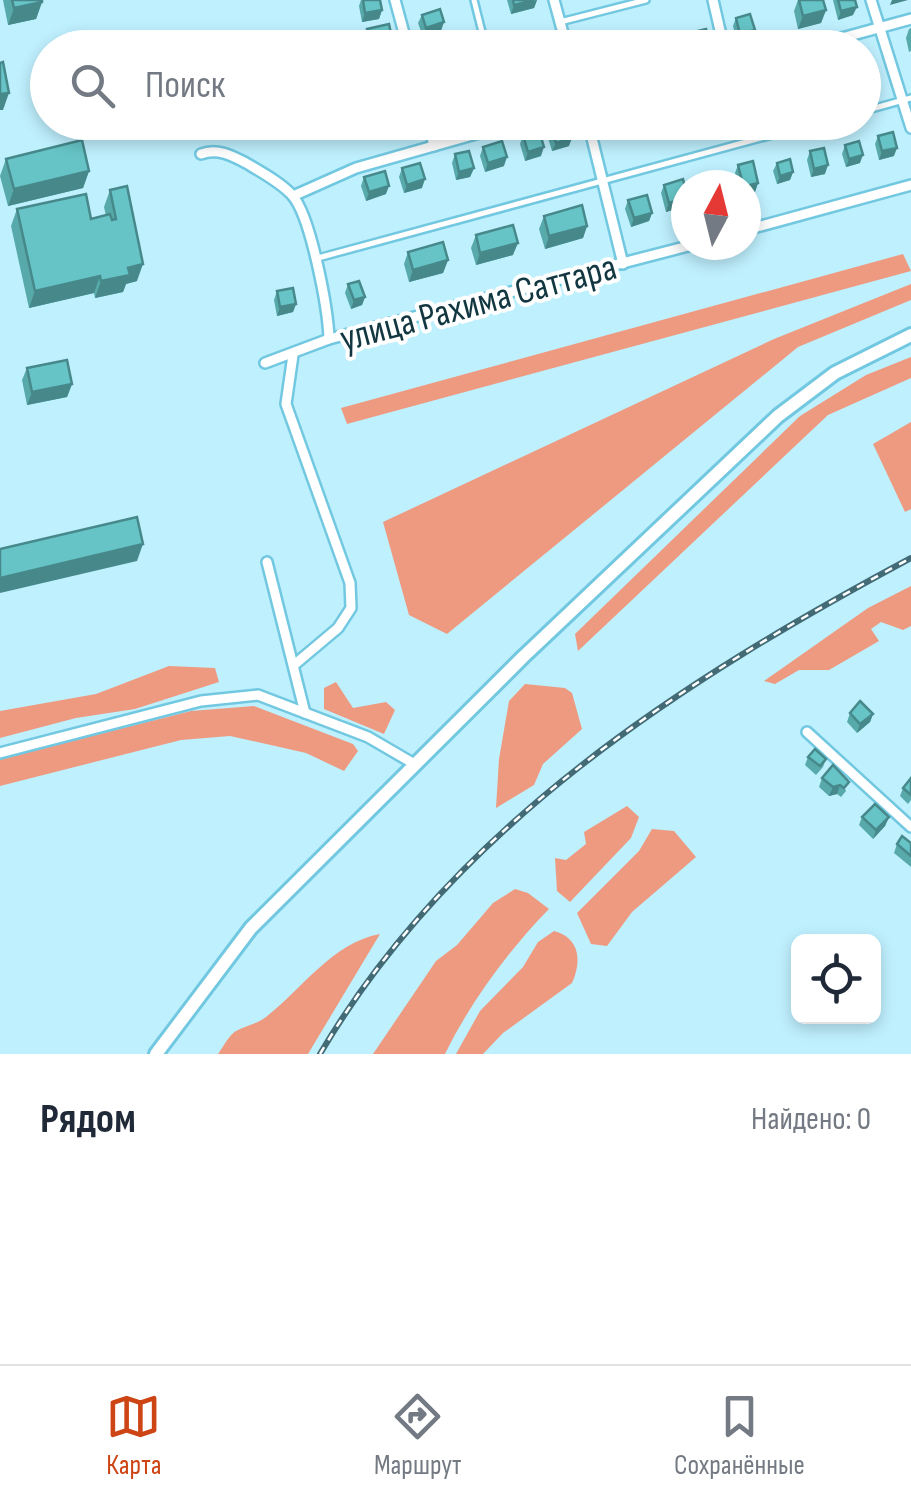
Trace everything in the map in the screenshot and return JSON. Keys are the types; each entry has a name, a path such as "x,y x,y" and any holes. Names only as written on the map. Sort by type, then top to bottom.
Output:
{"main road":[{"path":"156,1054 250,928 523,657 778,416 835,373 911,335"}],"street":[{"path":"396,0 404,30"},
{"path":"554,0 562,30"},
{"path":"713,0 720,30"},
{"path":"870,0 878,28"},
{"path":"871,30 911,19"},
{"path":"881,36 906,100 911,128"},
{"path":"432,140 434,146"},
{"path":"293,196 356,168 454,140"},
{"path":"592,140 623,264"},
{"path":"201,154 220,152 232,156 293,196 300,206 315,259 329,340"},
{"path":"761,226 911,185"},
{"name":"улица Рахима Саттара","path":"265,363 329,340 671,251"},
{"path":"293,355 286,404 350,583 350,608 338,628 294,666"},
{"path":"267,562 305,714"},
{"path":"0,752 201,701 258,696 368,737 416,765"},
{"path":"808,732 911,827"}],"lane":[{"path":"474,0 482,30"},
{"path":"560,22 646,0"},
{"path":"881,107 906,100"},
{"path":"315,259 752,140"}],"shaded area":[{"path":"903,254 911,271 347,424 341,408"},
{"path":"911,284 911,300 798,347 447,634 409,615 383,522 774,339"},
{"path":"911,357 911,378 828,415 578,651 575,634 800,416 866,375"},
{"path":"911,422 911,509 905,512 873,444"},
{"path":"911,586 911,626 903,630 881,622 871,629 879,641 829,670 799,670 775,684 764,681 868,608"},
{"path":"169,666 215,668 219,682 135,709 76,718 0,738 0,711 96,694"},
{"path":"336,682 353,708 386,702 395,710 384,734 324,709 324,688"},
{"path":"525,684 565,688 572,693 582,729 543,764 534,785 496,808 509,701"},
{"path":"254,706 353,744 358,751 344,771 306,753 230,736 181,740 0,786 0,759 191,711"},
{"path":"627,806 639,817 631,838 570,902 557,891 555,858 566,860 586,844 584,832"},
{"path":"652,829 674,831 696,857 632,912 607,946 591,944 577,913 639,851"},
{"path":"515,889 528,893 549,909 491,977 445,1054 373,1054 436,961 457,945 493,903"},
{"path":"554,931 574,945 578,959 572,983 503,1033 483,1054 456,1054 480,1011 523,967 538,942"},
{"path":"380,934 308,1054 218,1054 229,1037 266,1017 332,957"}],"building":[{"path":"12,0 42,0 42,2 14,8"},
{"path":"363,0 380,0 382,10 365,13"},
{"path":"799,0 823,0 826,10 803,16"},
{"path":"838,0 855,0 857,7 841,11"},
{"path":"440,9 444,22 426,28 422,15"},
{"path":"750,14 755,30 739,30 736,18"},
{"path":"389,24 390,30 367,30"},
{"path":"3,62 9,93 0,94 0,63"},
{"path":"893,132 897,148 882,151 881,135"},
{"path":"82,140 89,171 14,189 6,159"},
{"path":"524,140 542,140 544,147 528,152"},
{"path":"502,141 507,157 488,163 483,147"},
{"path":"859,141 863,155 849,159 845,145"},
{"path":"824,148 828,165 814,169 810,151"},
{"path":"469,151 474,168 459,172 455,154"},
{"path":"790,159 793,172 780,176 777,163"},
{"path":"753,161 755,170 739,170 738,165"},
{"path":"420,163 425,179 407,185 402,168"},
{"path":"385,171 389,186 369,192 364,177"},
{"path":"671,183 671,202 669,203 664,185"},
{"path":"127,186 143,264 128,268 130,275 101,281 100,276 35,291 17,209 86,194 91,219 110,214 112,220 116,219 110,190"},
{"path":"647,195 652,213 634,218 628,200"},
{"path":"582,205 587,226 549,236 544,216"},
{"path":"513,225 518,243 480,253 476,235"},
{"path":"443,242 448,260 413,270 408,252"},
{"path":"359,281 365,297 354,300 348,284"},
{"path":"293,288 296,304 280,307 277,291"},
{"path":"67,360 72,384 32,392 27,368"},
{"path":"137,517 143,544 0,578 0,549"},
{"path":"860,701 873,714 860,724 850,713"},
{"path":"815,749 826,759 820,766 808,757"},
{"path":"833,765 849,782 844,788 833,787 822,778"},
{"path":"911,778 911,795 903,788"},
{"path":"875,804 889,817 876,830 862,817"},
{"path":"902,836 911,843 911,856 897,844"}],"railway":[{"path":"320,1054 375,972 437,897 506,829 580,766 741,655 911,558"}]}
